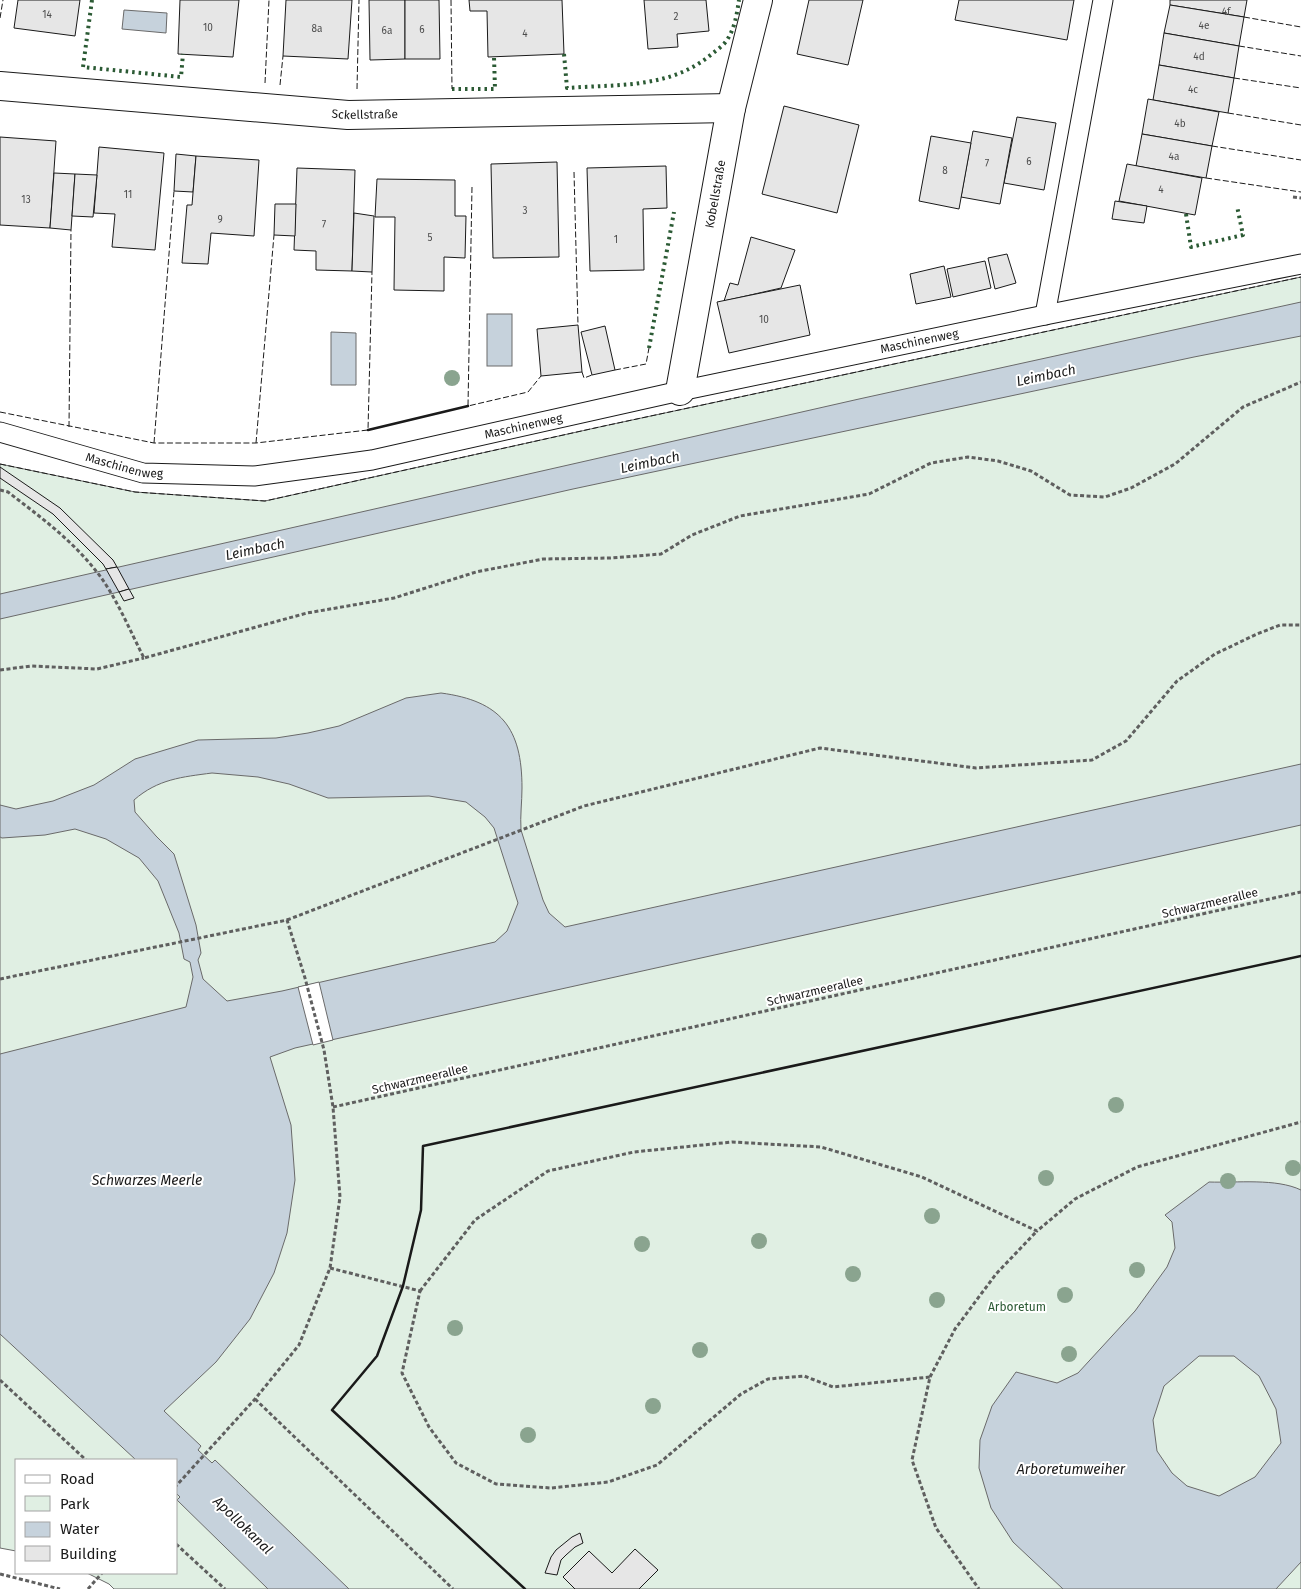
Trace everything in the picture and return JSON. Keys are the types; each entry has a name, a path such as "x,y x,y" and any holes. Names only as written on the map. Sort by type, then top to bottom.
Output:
{"street":[{"name":"Kobellstraße","path":"680,391 731,108 758,0"},
{"name":"Sckellstraße","path":"0,86 348,115 731,108"}],"lane":[{"path":"1045,315 1103,0"},
{"name":"Maschinenweg","path":"0,432 143,473 254,476 372,460 680,391 1301,264"}],"path":[{"path":"1293,196 1301,198"},
{"path":"0,670 31,666 98,669 307,613 394,598 476,572 543,559 610,558 661,554 692,535 740,516 869,494 931,463 968,457 998,461 1031,471 1070,495 1105,497 1131,488 1175,464 1243,407 1301,382"},
{"path":"0,490 8,492 60,531 97,571 144,658"},
{"path":"0,979 287,920 584,806 820,748 976,768 1092,760 1126,741 1177,681 1215,654 1257,634 1280,626 1301,625"},
{"name":"Schwarzmeerallee","path":"333,1107 1301,892"},
{"path":"178,1484 255,1399 298,1345 330,1268 340,1197 333,1107 324,1050 287,920"},
{"path":"979,1589 936,1528 912,1460 930,1377 955,1329 996,1274 1037,1231 1075,1199 1137,1167 1301,1122"},
{"path":"930,1377 832,1387 804,1376 768,1378 741,1394 657,1465 608,1482 551,1488 496,1484 456,1463 429,1427 402,1373 420,1291 476,1220 548,1170 634,1152 732,1142 820,1146 922,1177 1037,1231"},
{"path":"330,1268 420,1291"},
{"path":"0,1380 85,1459"},
{"path":"255,1399 453,1589"},
{"path":"178,1546 226,1589"},
{"path":"0,1574 60,1589"},
{"path":"88,1589 101,1574"}],"green space":[{"name":"Arboretum","path":"1301,277 1301,1589 114,1589 109,1584 89,1574 178,1574 178,1459 15,1459 15,1551 0,1548 0,464 135,492 265,501 604,426"}],"water":[{"path":"124,10 167,13 166,33 122,29"},
{"name":"Leimbach","path":"1301,302 1301,336 573,489 0,619 0,594 859,399"},
{"path":"487,314 512,314 512,366 487,366"},
{"path":"331,332 356,333 356,385 331,385"},
{"path":"441,693 462,697 479,703 493,711 504,721 518,749 522,788 521,830 543,900 549,913 565,927 1301,764 1301,825 295,1048 270,1057 291,1125 295,1180 287,1233 274,1273 250,1319 216,1362 164,1411 201,1446 198,1450 212,1463 215,1460 349,1589 268,1589 178,1501 180,1497 178,1495 178,1459 135,1459 0,1334 0,1054 186,1007 193,977 190,962 184,959 179,933 158,881 139,858 106,839 75,829 45,835 2,838 0,837 0,805 16,809 53,801 94,785 135,759 198,740 276,738 339,726 406,698","holes":["212,773 258,777 289,784 328,798 429,796 466,802 485,817 494,828 518,903 507,931 495,942 282,991 227,1001 203,979 198,960 201,953 196,925 174,854 135,812 134,800 161,783"]},
{"name":"Arboretumweiher","path":"1209,1182 1268,1182 1291,1186 1301,1190 1301,1562 1276,1589 1063,1589 1013,1542 991,1508 979,1468 980,1440 992,1406 1016,1372 1057,1383 1078,1373 1135,1311 1167,1267 1175,1248 1172,1222 1165,1215","holes":["1199,1356 1234,1356 1259,1376 1276,1409 1281,1443 1255,1477 1219,1496 1187,1486 1172,1473 1157,1451 1153,1420 1164,1386"]}],"pier":[{"path":"319,982 333,1040 313,1045 298,987"}],"building":[{"path":"18,0 80,0 75,36 14,28"},
{"path":"180,0 239,0 233,57 178,54"},
{"path":"286,0 352,0 348,59 283,56"},
{"path":"369,0 405,0 405,59 370,60"},
{"path":"405,0 439,0 440,59 405,59"},
{"path":"469,0 562,0 564,54 488,57 487,11 470,11"},
{"path":"644,0 706,0 709,31 677,34 678,47 648,49"},
{"path":"809,0 863,0 848,65 797,54"},
{"path":"959,0 1074,0 1067,40 955,20"},
{"path":"1170,0 1247,0 1244,17 1170,5"},
{"path":"1170,5 1244,17 1239,46 1164,33"},
{"path":"1164,33 1239,46 1234,78 1159,65"},
{"path":"1159,65 1234,78 1228,113 1153,100"},
{"path":"1148,99 1219,112 1212,146 1142,134"},
{"path":"784,106 859,125 837,213 762,194"},
{"path":"1017,117 1056,123 1044,190 1004,183"},
{"path":"973,131 1012,138 1000,204 961,197"},
{"path":"1142,134 1212,146 1206,178 1136,166"},
{"path":"931,136 971,143 959,209 919,201"},
{"path":"0,137 56,141 50,228 0,225"},
{"path":"99,147 164,153 155,250 112,247 115,214 94,213"},
{"path":"176,154 196,156 193,192 174,191"},
{"path":"196,156 259,160 254,236 211,233 208,264 182,263 187,205 192,205"},
{"path":"557,162 559,257 493,258 491,164"},
{"path":"1127,164 1202,178 1195,215 1119,201"},
{"path":"666,166 667,208 643,209 644,270 590,271 587,168"},
{"path":"297,168 355,170 352,271 316,270 316,251 294,250"},
{"path":"54,173 75,174 71,230 50,228"},
{"path":"75,174 97,175 93,217 72,216"},
{"path":"377,179 455,180 455,216 466,216 465,258 444,257 444,291 394,290 395,217 375,217"},
{"path":"1115,201 1147,206 1144,223 1112,219"},
{"path":"275,204 296,204 295,236 274,235"},
{"path":"354,213 374,216 372,272 352,271"},
{"path":"751,237 795,250 781,288 724,301 730,283 738,285"},
{"path":"1007,254 1016,283 995,289 988,258"},
{"path":"985,261 991,288 953,297 947,269"},
{"path":"944,266 951,297 916,304 910,274"},
{"path":"800,285 810,335 729,353 717,302"},
{"path":"578,325 582,372 541,376 537,329"},
{"path":"605,326 615,370 592,375 581,332"},
{"path":"0,467 60,508 113,560 117,567 106,569 53,514 0,478"},
{"path":"117,567 129,589 119,592 106,569"},
{"path":"129,589 134,598 124,601 119,592"},
{"path":"580,1533 583,1543 575,1547 561,1560 557,1575 545,1573 556,1550"},
{"path":"635,1549 658,1570 639,1589 575,1589 563,1577 589,1551 612,1573"}],"hedge":[{"path":"92,0 83,67 181,77 183,54"},
{"path":"564,54 567,88 625,85 662,79 697,65 724,44 734,25 739,0"},
{"path":"452,89 495,89 494,57"},
{"path":"1186,214 1191,247 1243,235 1237,206"},
{"path":"649,348 674,212"}],"fence":[{"path":"0,18 3,0"},
{"path":"265,83 269,0"},
{"path":"357,89 359,0"},
{"path":"451,0 452,89"},
{"path":"1244,17 1301,27"},
{"path":"1239,46 1301,56"},
{"path":"280,85 283,56"},
{"path":"1234,78 1301,88"},
{"path":"1228,113 1301,125"},
{"path":"1212,146 1301,160"},
{"path":"574,172 578,325"},
{"path":"1206,178 1301,192"},
{"path":"472,187 468,406 528,392 541,376"},
{"path":"154,443 174,191"},
{"path":"69,427 71,230"},
{"path":"256,443 274,235"},
{"path":"0,412 154,443 256,443 368,430 372,272"},
{"path":"0,464 135,492 265,501 604,426 1301,277"},
{"path":"615,370 646,364 649,348"},
{"path":"582,372 584,378 592,375"}],"wall":[{"path":"368,430 468,406"},
{"path":"525,1589 332,1410 377,1356 403,1286 421,1210 423,1146 1301,956"}],"water label":[{"name":"Schwarzes Meerle","path":"147,1180"},
{"name":"Apollokanal","path":"243,1525"}]}
